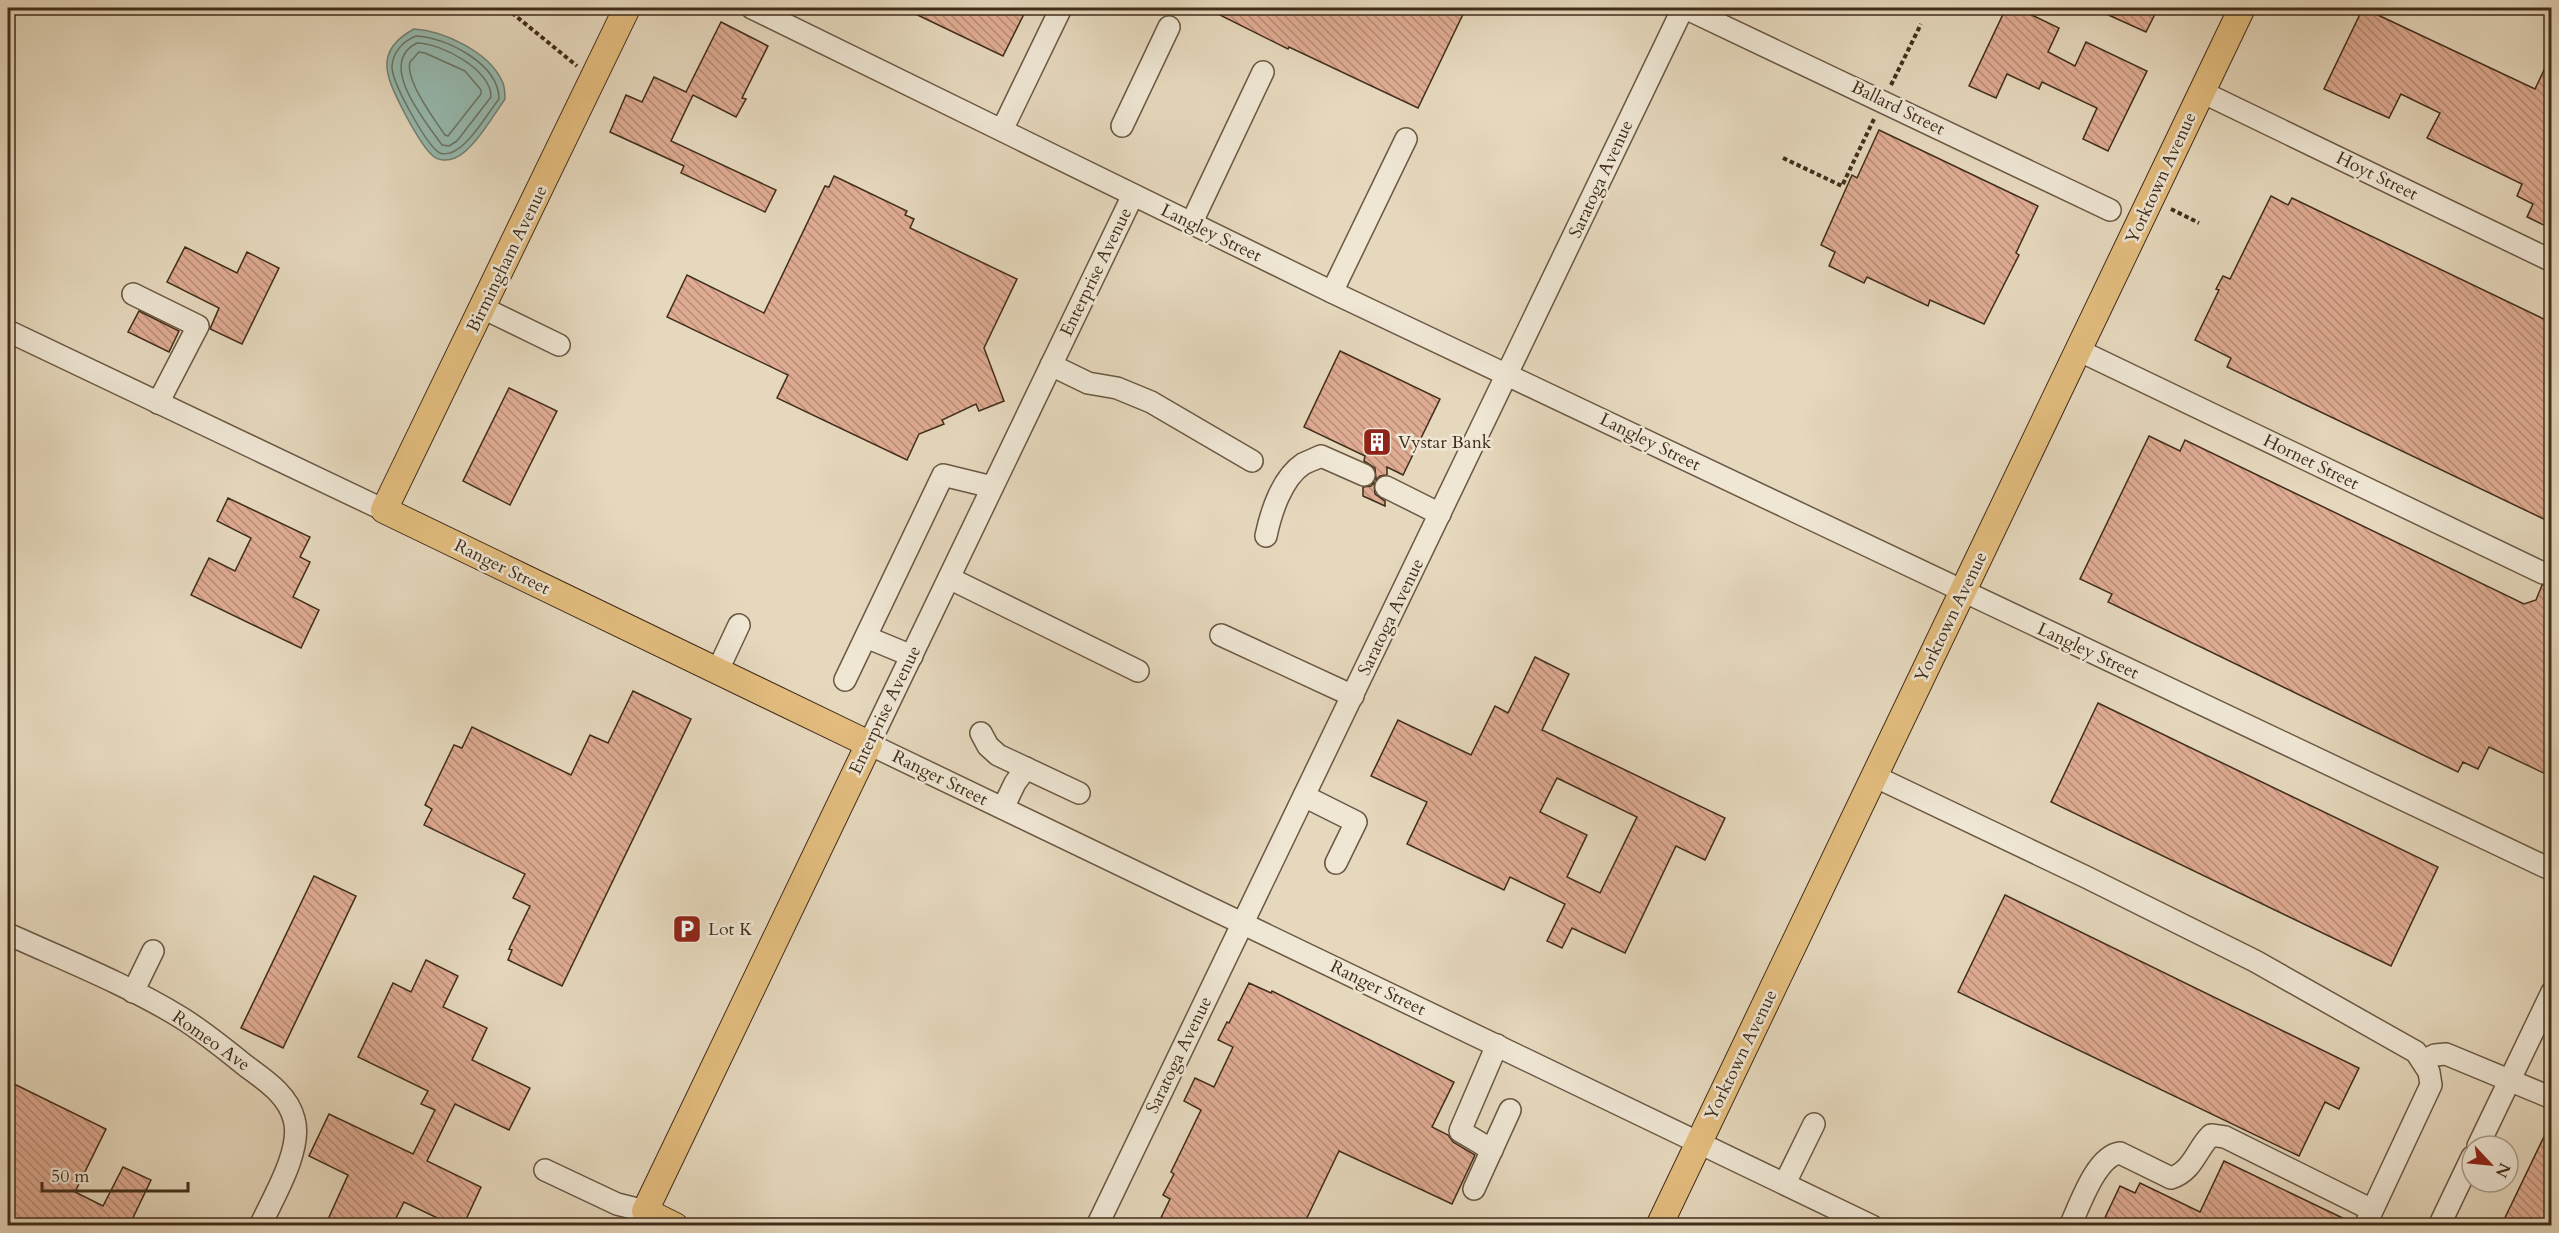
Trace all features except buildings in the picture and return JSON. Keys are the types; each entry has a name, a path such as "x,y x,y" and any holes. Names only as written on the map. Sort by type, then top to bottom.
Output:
{"main road":[{"name":"Birmingham Avenue","path":"384,510 627,8"},
{"name":"Yorktown Avenue","path":"1659,1226 2242,8"},
{"name":"Ranger Street","path":"384,510 869,744"},
{"name":"Enterprise Avenue","path":"641,1218 869,744"},
{"path":"641,1218 675,1226"}],"street":[{"name":"Langley Street","path":"752,8 1332,292 2552,870"},
{"path":"1002,130 1061,8"},
{"name":"Ballard Street","path":"1684,8 2110,210"},
{"name":"Saratoga Avenue","path":"1097,1226 1684,8"},
{"path":"1122,126 1169,27"},
{"path":"1191,224 1263,72"},
{"name":"Hoyt Street","path":"2202,92 2552,261"},
{"path":"1332,292 1406,139"},
{"name":"Enterprise Avenue","path":"869,744 1133,195"},
{"path":"133,294 198,326 158,403"},
{"path":"483,308 559,345"},
{"name":"Ranger Street","path":"8,331 384,510"},
{"name":"Hornet Street","path":"2078,350 2543,573"},
{"path":"1051,365 1088,383 1117,388 1151,402 1252,461"},
{"path":"1266,536 1270,519 1290,476 1303,464 1321,456 1364,475"},
{"path":"845,680 943,475 992,487"},
{"path":"1386,487 1440,514"},
{"path":"949,578 1138,671"},
{"path":"717,672 739,625"},
{"path":"1221,634 1353,696"},
{"path":"866,637 912,656"},
{"path":"981,733 988,746 998,755 1079,793"},
{"name":"Ranger Street","path":"869,744 1872,1226"},
{"path":"1003,808 1015,783 1026,768"},
{"path":"1874,776 2086,877 2267,967 2406,1045 2416,1052 2429,1072 2431,1085 2369,1218 2225,1137 2211,1136 2203,1143 2183,1174 2171,1178 2120,1153 2113,1154 2100,1164 2070,1226"},
{"path":"1304,796 1356,822 1336,863"},
{"name":"Romeo Ave","path":"8,934 181,1017 273,1087 288,1103 295,1120 295,1142 287,1169 260,1226"},
{"path":"133,992 153,951"},
{"path":"2484,1134 2552,992"},
{"path":"1492,1150 1460,1131 1497,1045"},
{"path":"2423,1061 2435,1055 2446,1054 2552,1098"},
{"path":"1474,1189 1510,1110"},
{"path":"1785,1183 1814,1124"},
{"path":"545,1170 617,1203 641,1218"},
{"path":"2439,1226 2460,1182"}],"path":[{"path":"506,8 578,66"},
{"path":"1783,158 1842,186 1921,24"},
{"path":"2171,209 2199,223"}],"water":[{"path":"414,29 439,34 476,52 496,71 504,85 505,99 489,123 469,148 452,159 438,159 425,148 405,114 389,78 387,67 392,47"}],"place":[{"name":"Vystar Bank","path":"1377,442"},
{"name":"Lot K","path":"687,929"}]}
